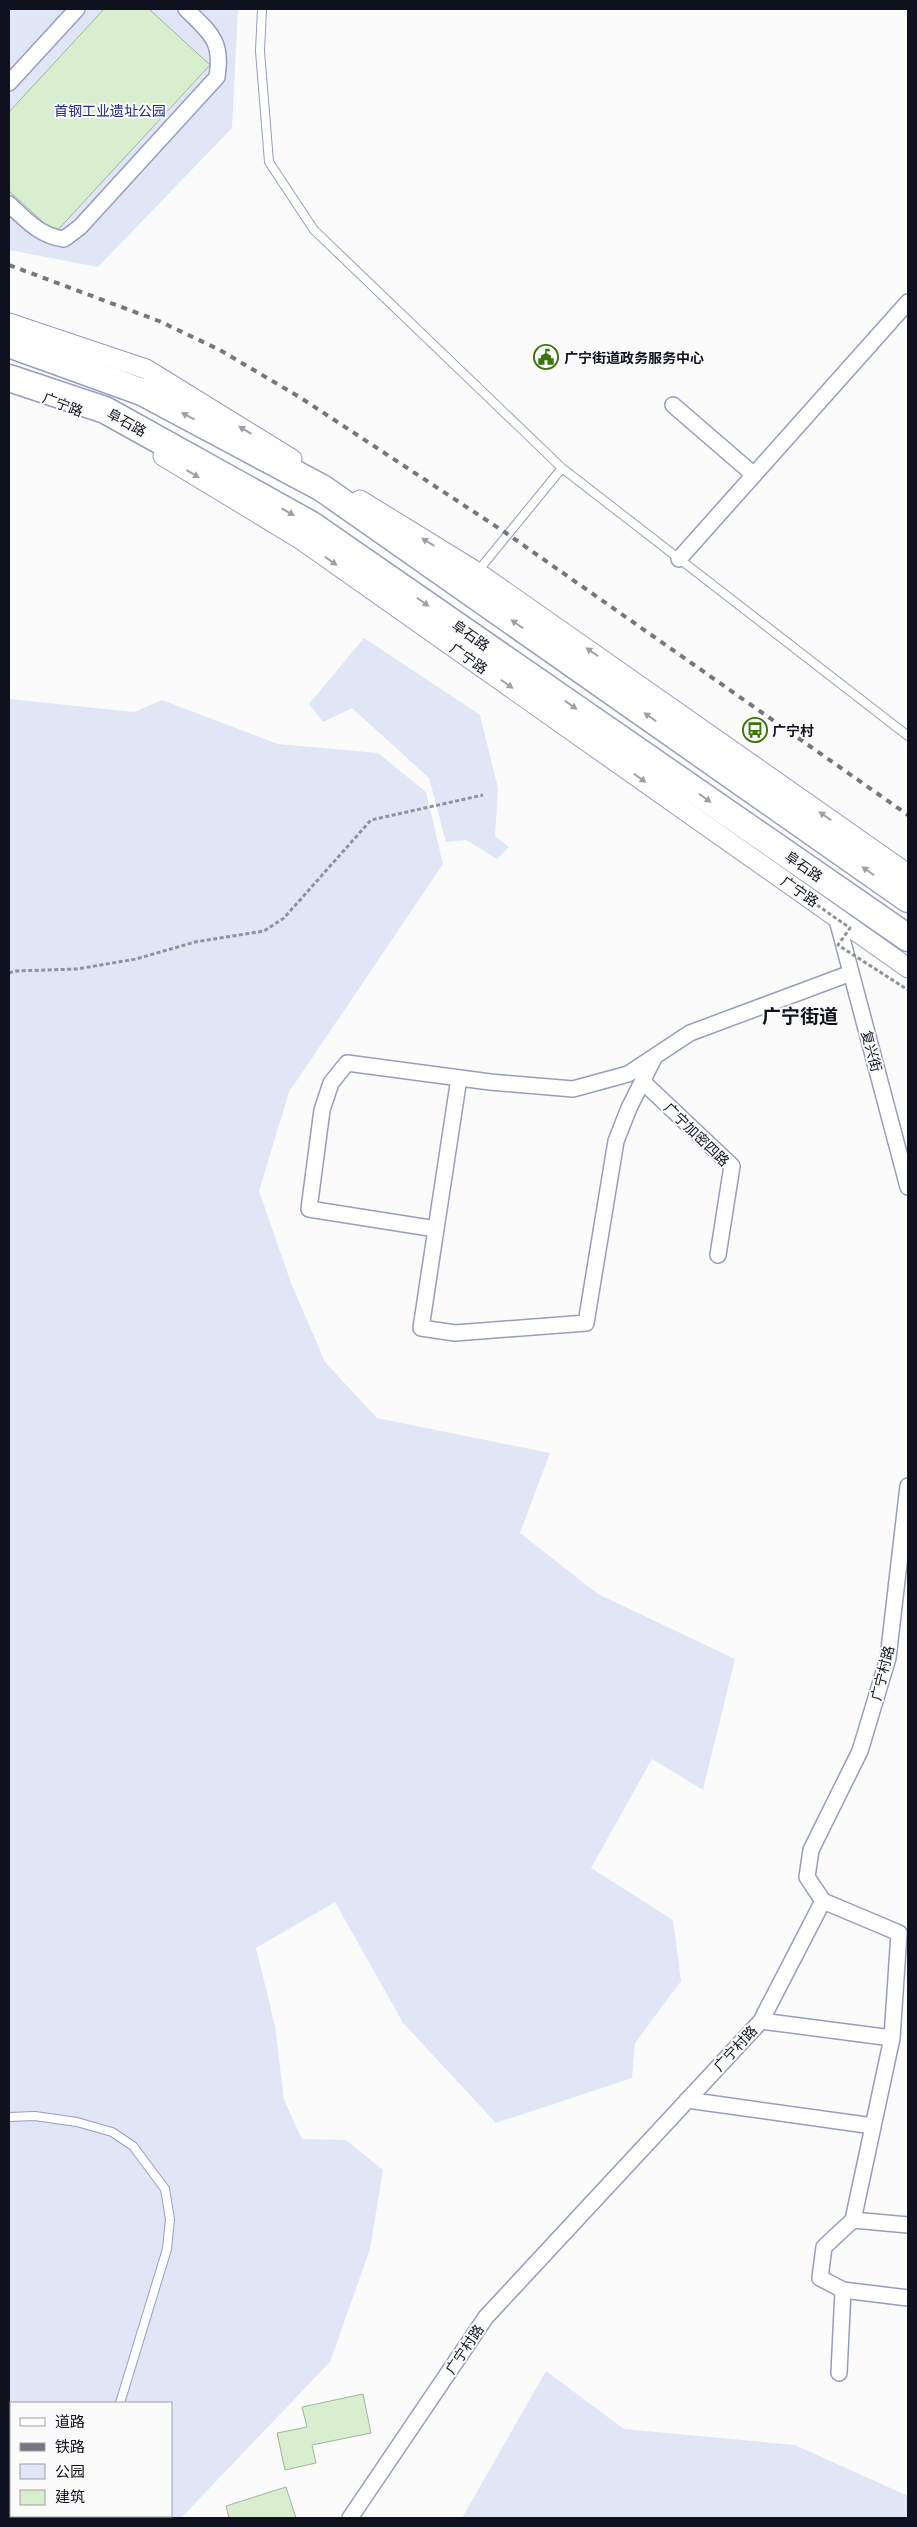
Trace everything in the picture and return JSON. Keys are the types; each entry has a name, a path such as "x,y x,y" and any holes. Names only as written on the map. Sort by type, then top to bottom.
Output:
{"highway":[{"name":"阜石路","path":"9,344 142,392 322,488 908,899"},
{"name":"阜石路","path":"9,378 105,410 310,524 908,938"}],"street":[{"path":"9,83 76,9"},
{"path":"9,204 31,225 49,237 64,239 80,227 217,77 220,59 218,46 208,31 186,9"},
{"path":"679,559 908,302"},
{"path":"9,322 146,369 477,572 908,874"},
{"name":"广宁路","path":"9,385 98,417 300,539 908,968"},
{"path":"673,405 753,474"},
{"name":"复兴街","path":"836,916 908,1188"},
{"path":"436,1228 309,1209 322,1110 332,1083 347,1063 460,1078 573,1089 628,1074 690,1033 852,973"},
{"path":"460,1078 421,1328 455,1333 586,1323 616,1141 654,1058"},
{"name":"广宁加密四路","path":"642,1081 732,1166 718,1255"},
{"name":"广宁村路","path":"350,2518 486,2317 761,2020 823,1901 808,1877 811,1850 860,1751 888,1658 908,1486"},
{"path":"823,1901 899,1933 892,2038 853,2220 824,2247 820,2278 843,2290 908,2298"},
{"path":"761,2020 892,2038"},
{"path":"687,2100 873,2126"},
{"path":"853,2220 908,2226"},
{"path":"839,2373 843,2290"}],"lane":[{"path":"262,9 260,51 268,162 314,230 562,468 908,736"},
{"path":"477,572 562,468"},
{"path":"9,2117 35,2116 77,2122 112,2132 133,2146 165,2189 170,2219 167,2248 120,2402"}],"path":[{"path":"9,973 16,971 77,969 136,959 195,942 264,931 284,918 371,820 483,795"},
{"path":"816,905 850,928 838,945 908,990"}],"green space":[{"name":"首钢工业遗址公园","path":"9,9 238,9 232,128 98,267 9,250"},
{"path":"364,638 480,715 498,788 495,836 509,847 497,859 466,840 446,842 429,778 352,708 323,722 309,704"},
{"path":"9,699 134,712 162,700 278,744 378,753 426,792 443,864 289,1092 259,1191 291,1283 325,1362 377,1418 550,1453 520,1533 598,1594 735,1659 703,1790 652,1759 591,1868 673,1920 681,1981 635,2043 632,2078 496,2123 403,2023 335,1902 256,1948 275,2026 284,2100 302,2139 346,2140 383,2170 370,2249 330,2362 181,2518 9,2518"},
{"path":"546,2371 624,2429 795,2445 908,2496 908,2518 462,2518"}],"building":[{"path":"104,9 149,9 210,65 55,233 9,191 9,112"},
{"path":"363,2394 371,2433 312,2445 316,2463 285,2470 277,2433 307,2427 302,2407"},
{"path":"286,2487 296,2518 229,2518 226,2506"}],"railway":[{"path":"9,265 159,321 220,350 301,398 506,533 908,815"}],"place":[{"name":"广宁街道政务服务中心","path":"546,357"},
{"name":"广宁村","path":"755,730"}],"district":[{"name":"广宁街道","path":"800,1016"}]}
